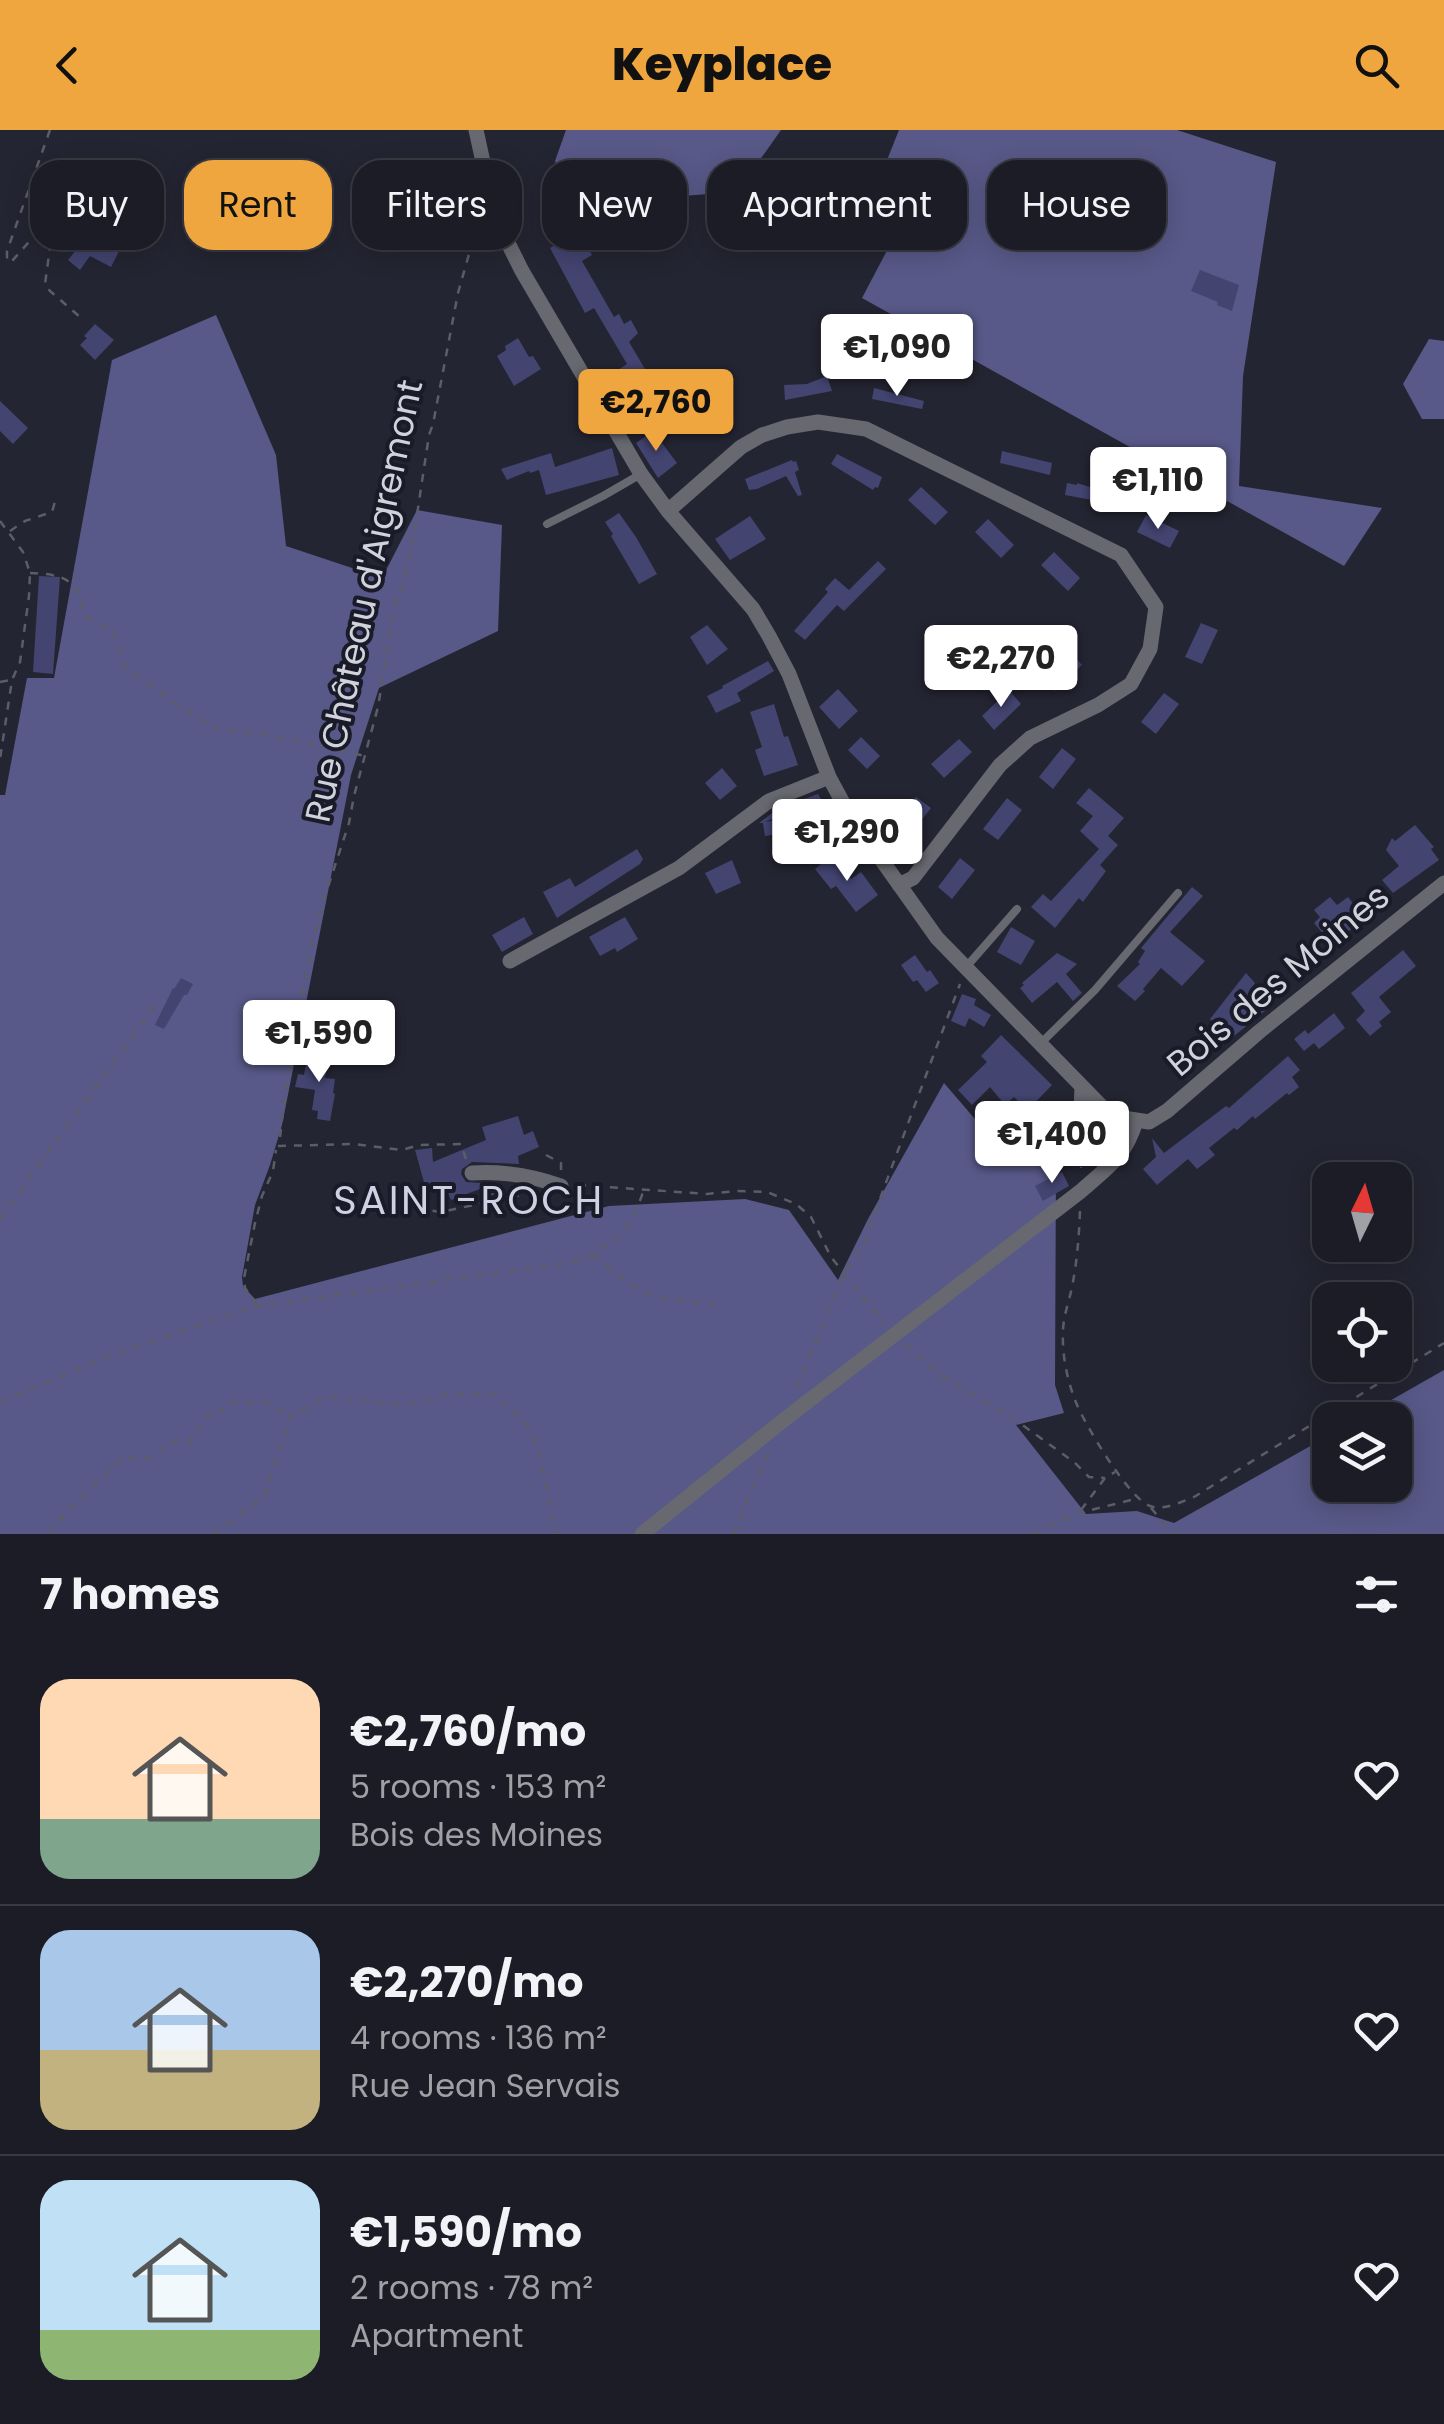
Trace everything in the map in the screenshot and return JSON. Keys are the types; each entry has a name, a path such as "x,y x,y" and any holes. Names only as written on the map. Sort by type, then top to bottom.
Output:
{"street":[{"path":"476,130 483,160"},
{"path":"512,250 641,474 753,609 789,674 829,777 849,814 937,938 1108,1112 1136,1120 1122,1155 1081,1190 642,1534"},
{"path":"668,511 741,447 762,434 818,422 866,429 1120,555 1156,607 1150,648 1131,684 1030,738 1000,764 914,878 899,885"},
{"path":"510,962 679,868 769,801 829,777"},
{"name":"Bois des Moines","path":"1136,1120 1149,1122 1167,1111 1260,1030 1444,882"},
{"path":"1080,1134 1082,1087"},
{"path":"472,1173 494,1172 560,1186"}],"lane":[{"path":"548,524 641,474"},
{"path":"1040,1044 1095,990 1178,893"},
{"path":"966,968 1017,909"}],"path":[{"path":"50,130 7,251 7,261 12,261 52,220 45,284 80,316"},
{"name":"Rue Château d'Aigremont","path":"278,1148 313,938 350,823 378,707 395,604 404,580 429,435 470,250"},
{"path":"9,532 52,512 56,498"},
{"path":"0,521 23,552 30,572 20,662 12,680 0,759"},
{"path":"30,572 59,576 73,584 82,602 83,616 114,631 125,667 204,722 217,728 266,734 365,756"},
{"path":"0,682 12,680"},
{"path":"785,1419 844,1273 862,1248 966,968"},
{"path":"0,1219 158,1001"},
{"path":"1080,1134 1079,1244 1063,1328 1063,1354 1076,1402 1116,1472 1177,1534"},
{"path":"278,1148 354,1144 402,1150 420,1145 461,1144 462,1149"},
{"path":"271,1159 278,1148"},
{"path":"258,1306 245,1288 244,1278 262,1196 278,1148"},
{"path":"560,1186 708,1194 767,1192 796,1204 811,1217 832,1257 894,1335 939,1374 1021,1424 1090,1477 1105,1478"},
{"path":"0,1402 116,1353 258,1306 575,1262 605,1248 633,1222 644,1190"},
{"path":"421,1201 428,1210 441,1212 526,1194"},
{"path":"592,1254 631,1285 658,1297 724,1307"},
{"path":"1150,1507 1166,1507 1194,1497 1444,1343"},
{"path":"213,1534 265,1496 290,1417 325,1397 405,1405 448,1394 492,1394 524,1418 539,1451 556,1534"},
{"path":"50,1534 54,1525 122,1458 149,1458 178,1440 188,1443 209,1414 219,1414 227,1402 270,1402 290,1417"},
{"path":"734,1534 772,1448"},
{"path":"1078,1512 1105,1478 1116,1472"},
{"path":"1034,1534 1078,1512 1138,1498"}],"shaded area":[{"path":"566,130 781,130 760,160 707,160 707,194 687,196 687,160 555,160"},
{"path":"899,130 1177,130 1276,162 1243,376 1239,486 1382,508 1344,566 862,298 887,250 967,250 967,160 887,160"},
{"path":"216,315 276,455 286,546 382,578 417,510 502,525 498,631 379,688 351,775 282,1125 255,1205 242,1277 243,1286 255,1299 609,1206 745,1199 789,1210 838,1280 944,1083 999,1147 1056,1161 1055,1385 1064,1413 1016,1425 1086,1514 1137,1511 1174,1523 1312,1445 1312,1502 1412,1502 1412,1402 1388,1402 1444,1370 1444,1534 0,1534 0,795 5,795 27,678 54,678 112,360"},
{"path":"1429,339 1444,341 1444,419 1422,419 1403,384"}],"building":[{"path":"76,250 120,250 111,267 90,256 80,270 68,260"},
{"path":"551,250 589,250 592,255 582,261 614,317 619,314 624,324 631,320 638,333 629,342 651,379 631,391 618,370 627,364 594,308 585,313"},
{"path":"1200,270 1239,285 1232,311 1191,291"},
{"path":"95,324 114,340 95,360 80,345"},
{"path":"518,338 541,369 514,386 497,356"},
{"path":"827,376 832,391 785,400 784,385 807,384"},
{"path":"874,388 924,401 922,409 872,399"},
{"path":"0,401 28,428 13,444 0,431"},
{"path":"653,431 677,463 658,478 636,443"},
{"path":"612,448 619,475 546,495 539,470 507,480 501,469 551,453 555,467"},
{"path":"1002,451 1052,463 1050,475 1000,463"},
{"path":"837,454 882,477 878,488 873,490 831,464"},
{"path":"792,460 799,470 795,472 802,495 798,496 786,476 749,490 745,479"},
{"path":"1067,483 1122,497 1120,505 1065,495"},
{"path":"921,487 948,512 935,525 908,500"},
{"path":"619,513 657,574 639,584 605,522"},
{"path":"1146,515 1179,531 1170,548 1137,532"},
{"path":"750,516 766,539 730,560 715,539"},
{"path":"988,519 1014,545 1001,558 975,532"},
{"path":"1054,552 1080,578 1068,591 1041,565"},
{"path":"878,561 886,569 844,611 837,605 805,640 794,631 828,592 825,589 835,578 849,590"},
{"path":"39,576 60,577 53,674 33,672"},
{"path":"1201,623 1218,630 1202,664 1185,657"},
{"path":"707,625 728,649 707,665 690,637"},
{"path":"1069,651 1082,665 1055,691 1042,677"},
{"path":"768,661 774,671 737,693 741,701 716,713 707,696"},
{"path":"838,689 858,711 839,729 819,707"},
{"path":"1009,690 1021,704 994,730 982,716"},
{"path":"1164,693 1179,704 1156,734 1141,722"},
{"path":"774,704 798,765 764,776 755,750 762,747 750,712"},
{"path":"861,737 880,756 867,769 848,750"},
{"path":"959,739 972,752 944,778 931,764"},
{"path":"1062,748 1076,759 1053,789 1039,777"},
{"path":"722,768 737,786 720,800 705,783"},
{"path":"1089,788 1124,818 1108,836 1118,845 1100,865 1106,871 1083,902 1079,898 1055,928 1031,907 1043,894 1051,901 1099,849 1080,831 1093,816 1076,803"},
{"path":"818,794 836,823 824,831 804,799"},
{"path":"916,797 931,808 909,836 888,818 898,805 906,809"},
{"path":"1007,798 1022,810 998,840 983,829"},
{"path":"804,799 806,805 765,822 781,819 784,833 765,836 763,823 759,823 775,811"},
{"path":"1415,825 1434,847 1431,849 1439,860 1393,893 1382,880 1399,866 1386,850 1392,838 1395,841"},
{"path":"637,849 643,859 640,864 557,918 543,892 570,878 575,887"},
{"path":"832,855 851,879 861,872 878,895 856,912 836,886 831,889 815,869"},
{"path":"960,858 975,870 952,899 938,887"},
{"path":"732,860 741,883 716,894 705,873"},
{"path":"1192,887 1203,896 1170,932 1205,961 1182,986 1161,968 1135,1001 1117,986 1140,964 1145,951 1141,948"},
{"path":"1330,897 1337,905 1348,897 1356,907 1351,911 1360,922 1338,940 1330,930 1324,935 1314,923 1320,917 1314,910"},
{"path":"524,917 533,934 502,952 492,935"},
{"path":"625,917 638,939 617,952 615,948 600,956 589,937"},
{"path":"1011,927 1035,941 1021,965 997,952"},
{"path":"1403,950 1416,966 1379,997 1391,1012 1370,1036 1356,1020 1365,1011 1351,993"},
{"path":"1057,953 1077,964 1066,974 1082,993 1073,1001 1057,982 1032,1003 1020,988 1022,983"},
{"path":"915,955 939,983 926,992 901,965"},
{"path":"1246,973 1255,983 1250,990 1266,1010 1223,1045 1211,1029 1216,1025 1210,1019"},
{"path":"181,978 193,984 164,1029 155,1025"},
{"path":"962,994 976,999 974,1005 991,1015 984,1027 969,1018 965,1027 951,1021"},
{"path":"1334,1013 1345,1028 1319,1049 1314,1043 1304,1051 1294,1039 1305,1030 1308,1034"},
{"path":"1001,1035 1052,1085 1027,1111 1014,1097 1005,1105 990,1087 972,1105 958,1090 987,1062 981,1056"},
{"path":"311,1053 329,1056 325,1078 335,1079 330,1121 317,1119 318,1111 312,1110 315,1090 295,1087 298,1074 304,1075"},
{"path":"1288,1056 1300,1070 1292,1077 1299,1087 1209,1148 1215,1155 1197,1169 1188,1159 1157,1185 1143,1169 1156,1157 1152,1138 1164,1153 1226,1106 1229,1108"},
{"path":"518,1116 524,1135 533,1131 539,1147 518,1156 519,1164 472,1162 462,1169 466,1182 497,1184 500,1192 483,1199 480,1189 451,1200 446,1188 427,1193 415,1150 432,1148 433,1162 486,1140 482,1127"},
{"path":"1062,1172 1069,1186 1043,1201 1035,1186"}],"district":[{"name":"SAINT-ROCH","path":"469,1200"}]}
